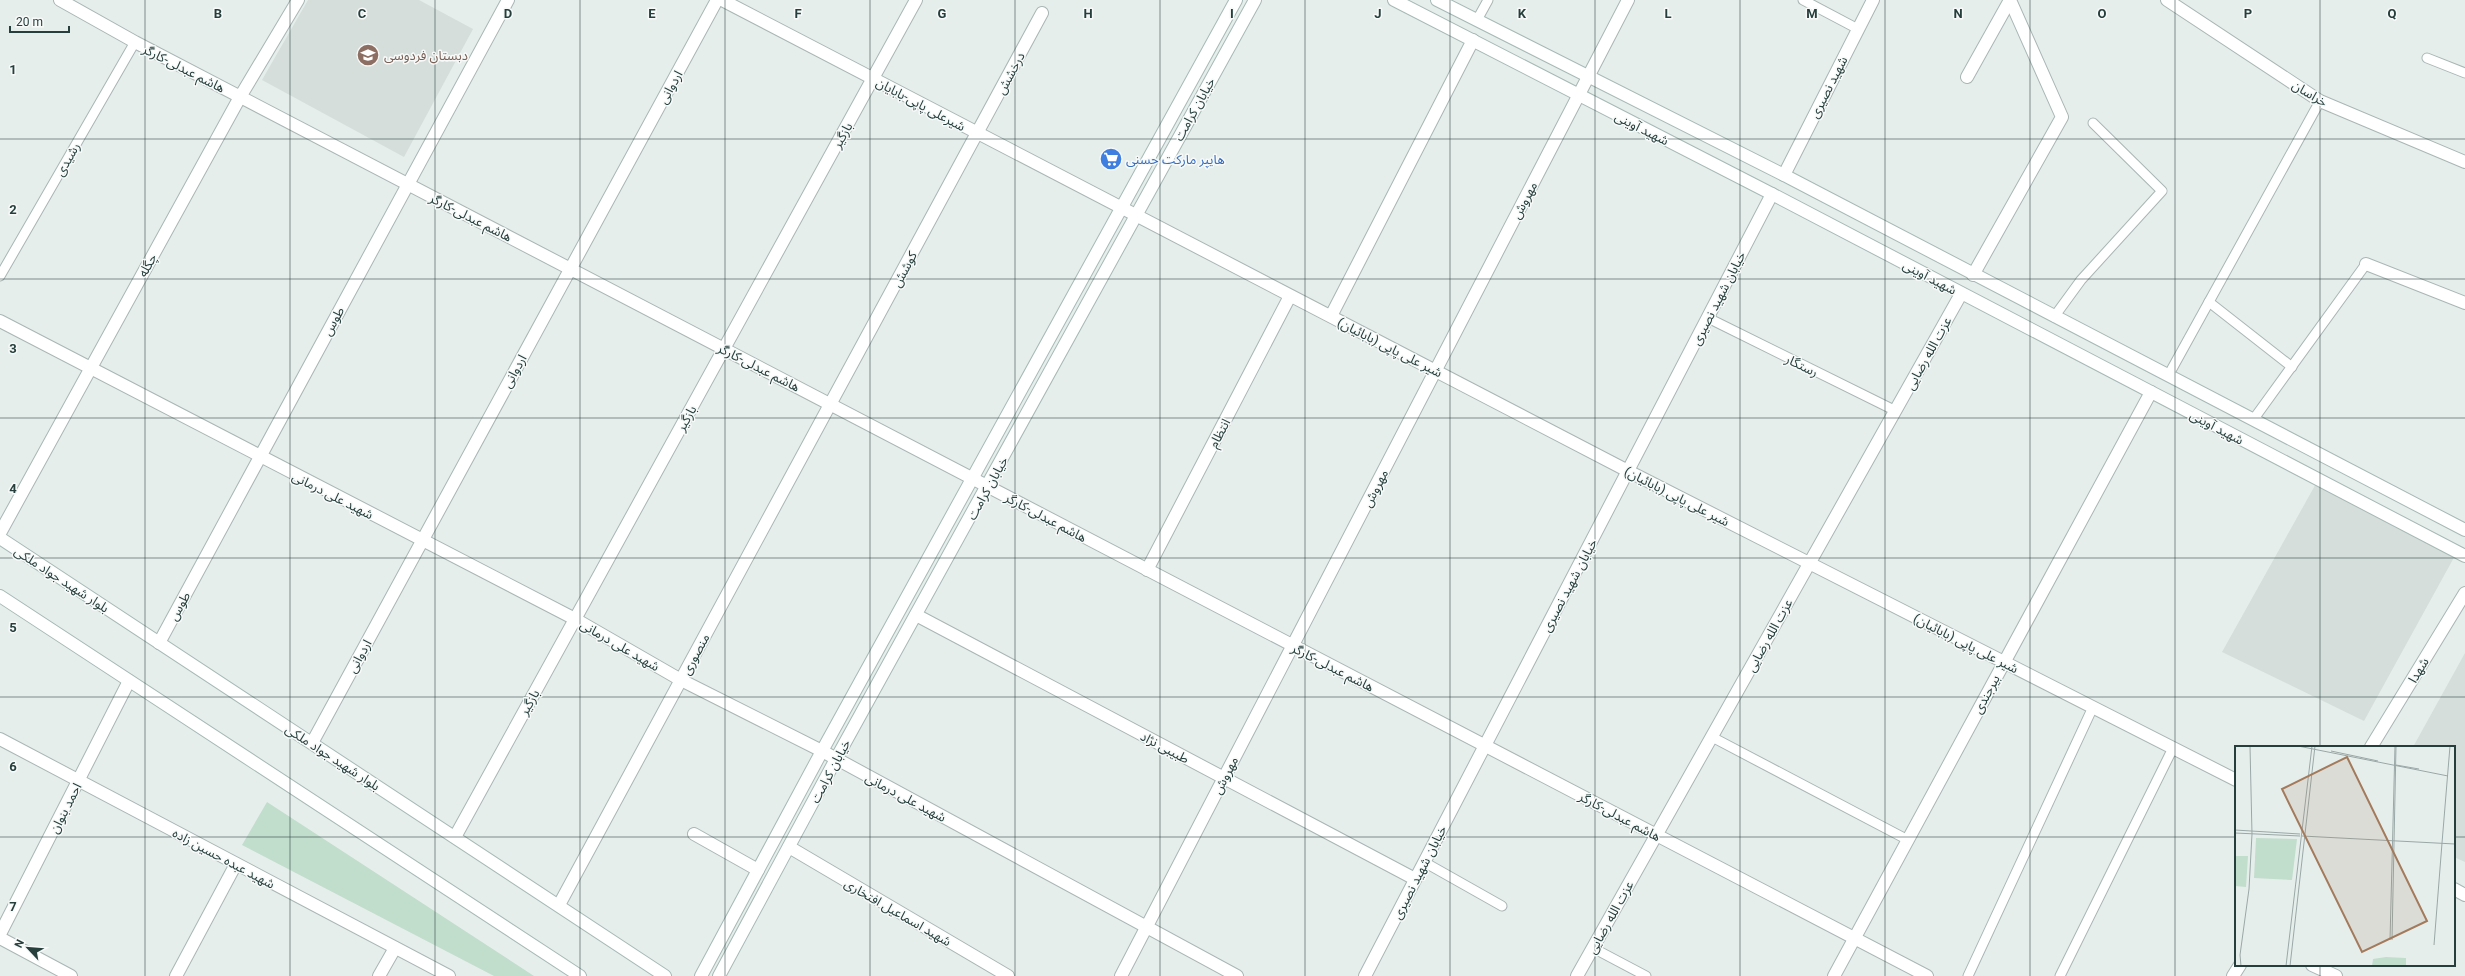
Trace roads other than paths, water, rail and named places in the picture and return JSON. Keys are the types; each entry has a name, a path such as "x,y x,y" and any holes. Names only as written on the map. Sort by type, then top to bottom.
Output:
{"street":[{"name":"هاشم عبدلی-کارگر","path":"60,0 135,42 240,97 1927,976"},
{"name":"چگله","path":"0,533 90,367 240,97 298,0"},
{"name":"طوس","path":"159,643 508,0"},
{"name":"اردوانی","path":"312,743 717,0"},
{"name":"شیرعلی پاپی-بابایان","path":"722,0 1121,208"},
{"name":"بازگیر","path":"455,837 916,0"},
{"name":"خیابان کرامت","path":"701,976 822,751 1236,0"},
{"name":"خیابان کرامت","path":"719,976 836,759 988,487 1255,0"},
{"name":"شهید آوینی","path":"1394,0 1772,194 2465,556"},
{"name":"شهید آوینی","path":"1437,0 1784,175 1973,275 2465,530"},
{"name":"مهروش","path":"1121,976 1628,0"},
{"name":"شهید نصیری","path":"1784,175 1873,0"},
{"path":"1967,77 2010,0"},
{"path":"1973,275 2062,117 2010,0"},
{"name":"خراسان","path":"2168,0 2320,101 2465,162"},
{"name":"درخشش","path":"977,133 1042,13"},
{"path":"1331,316 1473,40"},
{"name":"کوشش","path":"830,404 977,133"},
{"name":"خیابان شهید نصیری","path":"1364,976 1772,194"},
{"name":"شیر علی پاپی (بابائیان)","path":"1121,208 1628,471 2235,779"},
{"path":"2366,264 2465,303"},
{"name":"عزت الله رضایی","path":"1577,976 1961,294"},
{"name":"انتظام","path":"1147,570 1290,296"},
{"name":"شهید علی درمانی","path":"0,321 259,457 575,619 681,680 822,751 1237,976"},
{"name":"بیرجندی","path":"1834,976 2003,662 2151,392"},
{"name":"منصوری","path":"559,905 830,404"},
{"name":"بلوار شهید جواد ملکی","path":"0,538 665,976"},
{"name":"شهدا","path":"2372,746 2465,593"},
{"path":"0,596 580,976"},
{"name":"طبیبی نژاد","path":"916,615 1415,879"},
{"name":"احمد بنوان","path":"0,934 130,681"},
{"name":"شهید عبده حسین زاده","path":"0,740 449,976"},
{"path":"694,834 758,870"},
{"name":"شهید اسماعیل افتخاری","path":"789,847 1008,976"},
{"path":"176,976 236,864"},
{"path":"2455,890 2465,895"},
{"path":"0,938 71,976"},
{"path":"379,976 395,948"},
{"path":"2233,976 2239,966"},
{"path":"2314,966 2336,976"}],"lane":[{"path":"1477,20 1488,0"},
{"path":"1803,0 1858,29"},
{"name":"رشیدی","path":"0,276 135,42"},
{"path":"2427,58 2465,73"},
{"path":"2168,376 2320,101"},
{"path":"2054,317 2081,280 2162,190 2093,123"},
{"path":"2253,420 2366,264"},
{"path":"2208,302 2292,367"},
{"name":"رستگار","path":"1708,318 1896,411"},
{"path":"1968,976 2093,707"},
{"path":"1712,736 1908,840"},
{"path":"2060,976 2173,748"},
{"path":"1424,862 1502,906"},
{"path":"1593,948 1646,976"}],"place":[{"name":"دبستان فردوسی","path":"368,55"},
{"name":"هایپر مارکت حسنی","path":"1111,159"}]}
